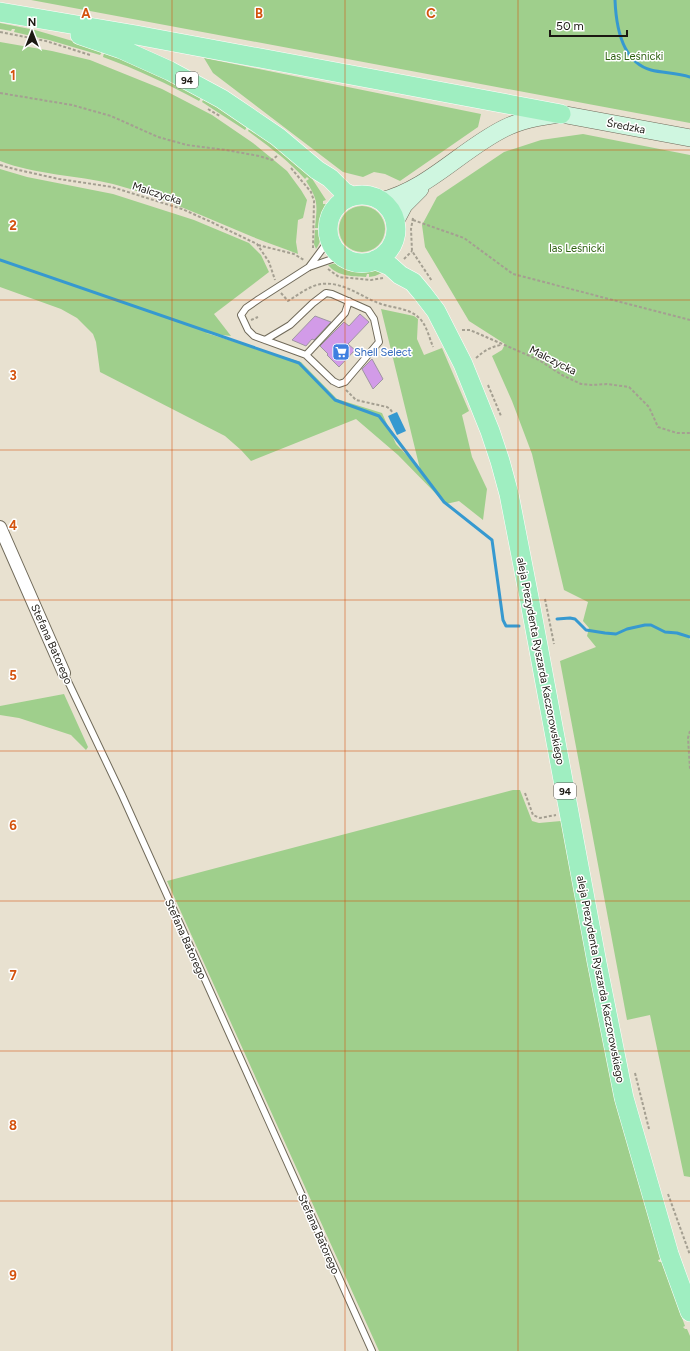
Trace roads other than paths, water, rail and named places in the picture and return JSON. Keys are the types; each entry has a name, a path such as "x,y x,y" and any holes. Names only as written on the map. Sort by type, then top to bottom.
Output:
{"main road":[{"name":"94","path":"0,12 40,19 72,33 121,49 170,71 222,99 278,137 317,170 330,178 344,192 352,196"},
{"path":"40,19 143,36 562,114"},
{"name":"Średzka","path":"426,181 472,149 506,128 540,117 562,114 690,138"},
{"name":"94","path":"317,170 322,185 330,197 332,211"},
{"path":"381,201 397,196 426,181"},
{"path":"407,219 399,212 426,181"},
{"path":"362,195 372,197 381,201 390,210 407,219 396,233 393,243 385,253 375,260 364,263 352,262 335,264 334,249 322,245 332,211 344,200 352,196 362,195"},
{"name":"aleja Prezydenta Ryszarda Kaczorowskiego","path":"393,243 395,253 408,269 413,282"},
{"name":"aleja Prezydenta Ryszarda Kaczorowskiego","path":"375,260 390,266 400,275 413,282 436,311 463,364 490,431 500,461 509,494 624,1098 669,1254 690,1312"}],"street":[{"name":"Stefana Batorego","path":"0,527 64,672"}],"lane":[{"path":"309,268 322,245"},
{"path":"265,340 290,325 313,303 326,294 332,294 368,310 374,319 379,342 345,382 339,384 333,381 306,355 254,336 250,333 241,315 246,308 259,299 309,268 335,264"},
{"path":"306,355 345,313 349,301"},
{"name":"Stefana Batorego","path":"64,672 122,796 312,1221 372,1351"}],"water":[{"path":"397,412 406,431 397,435 388,416"}],"waterway":[{"path":"615,0 617,20 622,41 633,59 641,66 651,70 690,77"},
{"path":"0,260 299,363 335,400 379,416 444,502 492,540 503,620 506,626 519,626"},
{"path":"557,619 575,619 586,630 605,633 616,634 627,629 651,625 665,632 677,633 690,637"}],"place":[{"name":"Shell Select","path":"341,352"}],"park label":[{"name":"Las Leśnicki","path":"634,56"},
{"name":"las Leśnicki","path":"577,248"}]}
